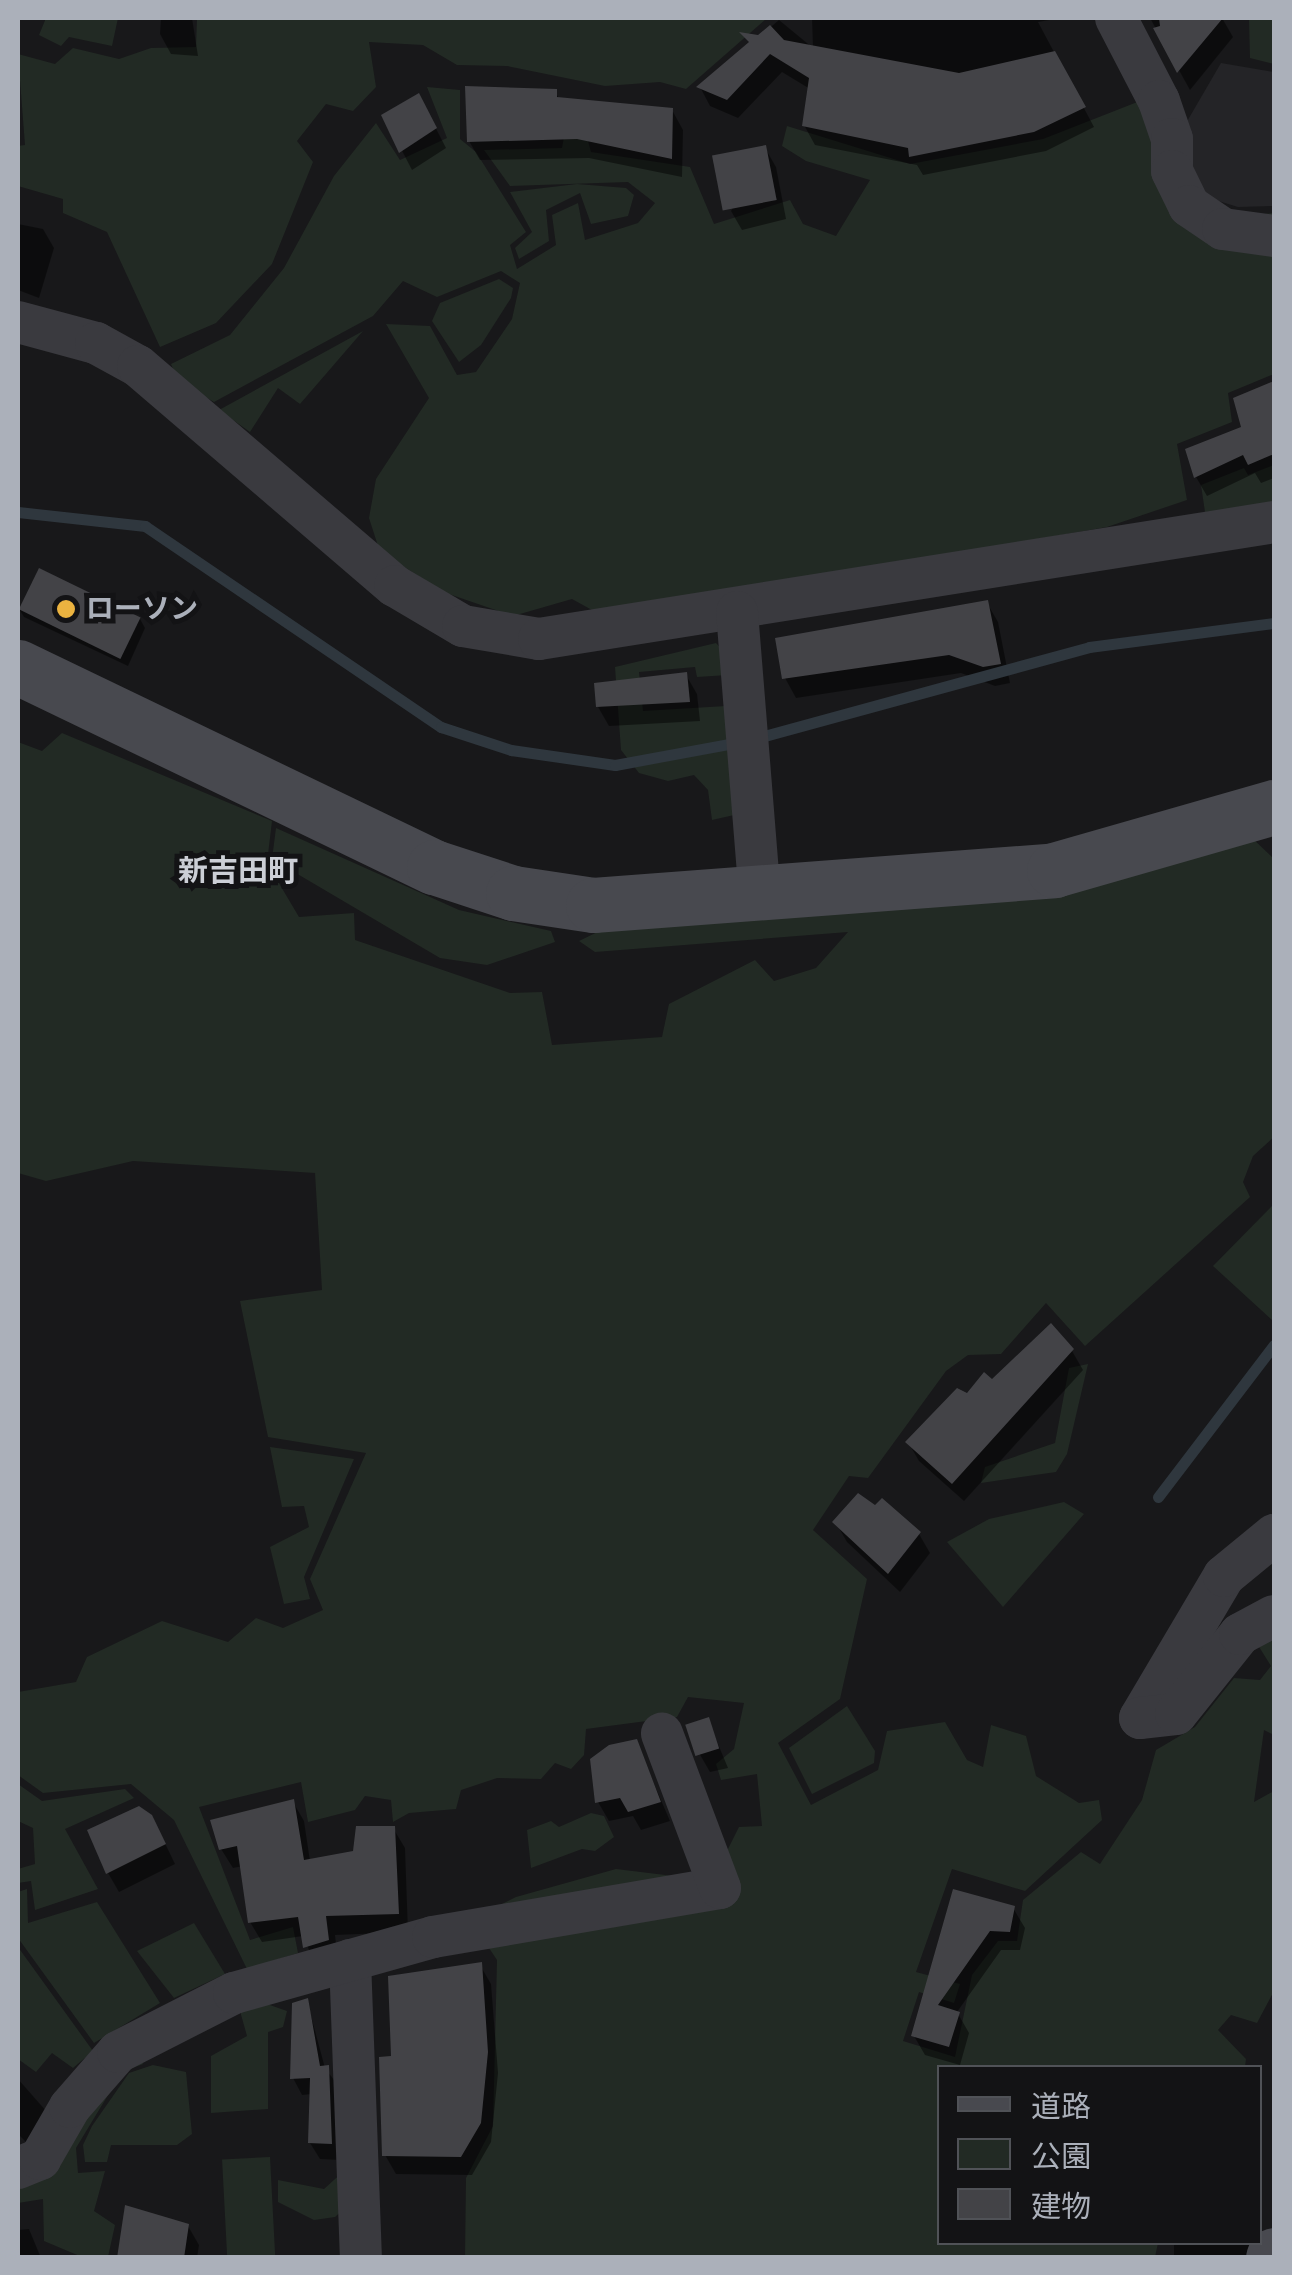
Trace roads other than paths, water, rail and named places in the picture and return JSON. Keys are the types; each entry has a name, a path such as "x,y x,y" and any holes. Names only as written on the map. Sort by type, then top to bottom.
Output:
{"street":[{"path":"1116,18 1159,100 1172,139 1172,171 1190,206 1223,229 1274,236"},
{"path":"18,322 96,343 138,366 395,586 463,626 540,639 736,612 1274,522"},
{"path":"736,612 760,895"},
{"path":"18,667 434,867 513,893 593,904 760,895 1054,870 1274,807"},
{"path":"1274,1535 1224,1576 1140,1718 1176,1714 1240,1634 1274,1616"},
{"path":"18,2168 40,2158 70,2107 118,2052 234,1992 433,1937 720,1888 662,1734"},
{"path":"350,1960 361,2258"}],"waterway":[{"path":"18,512 145,526 441,727 511,750 615,765 739,742"},
{"path":"757,738 1089,647 1274,623"},
{"path":"1158,1497 1274,1345"}],"place":[{"name":"ローソン","path":"66,609"}],"district":[{"name":"新吉田町","path":"238,871"}]}
